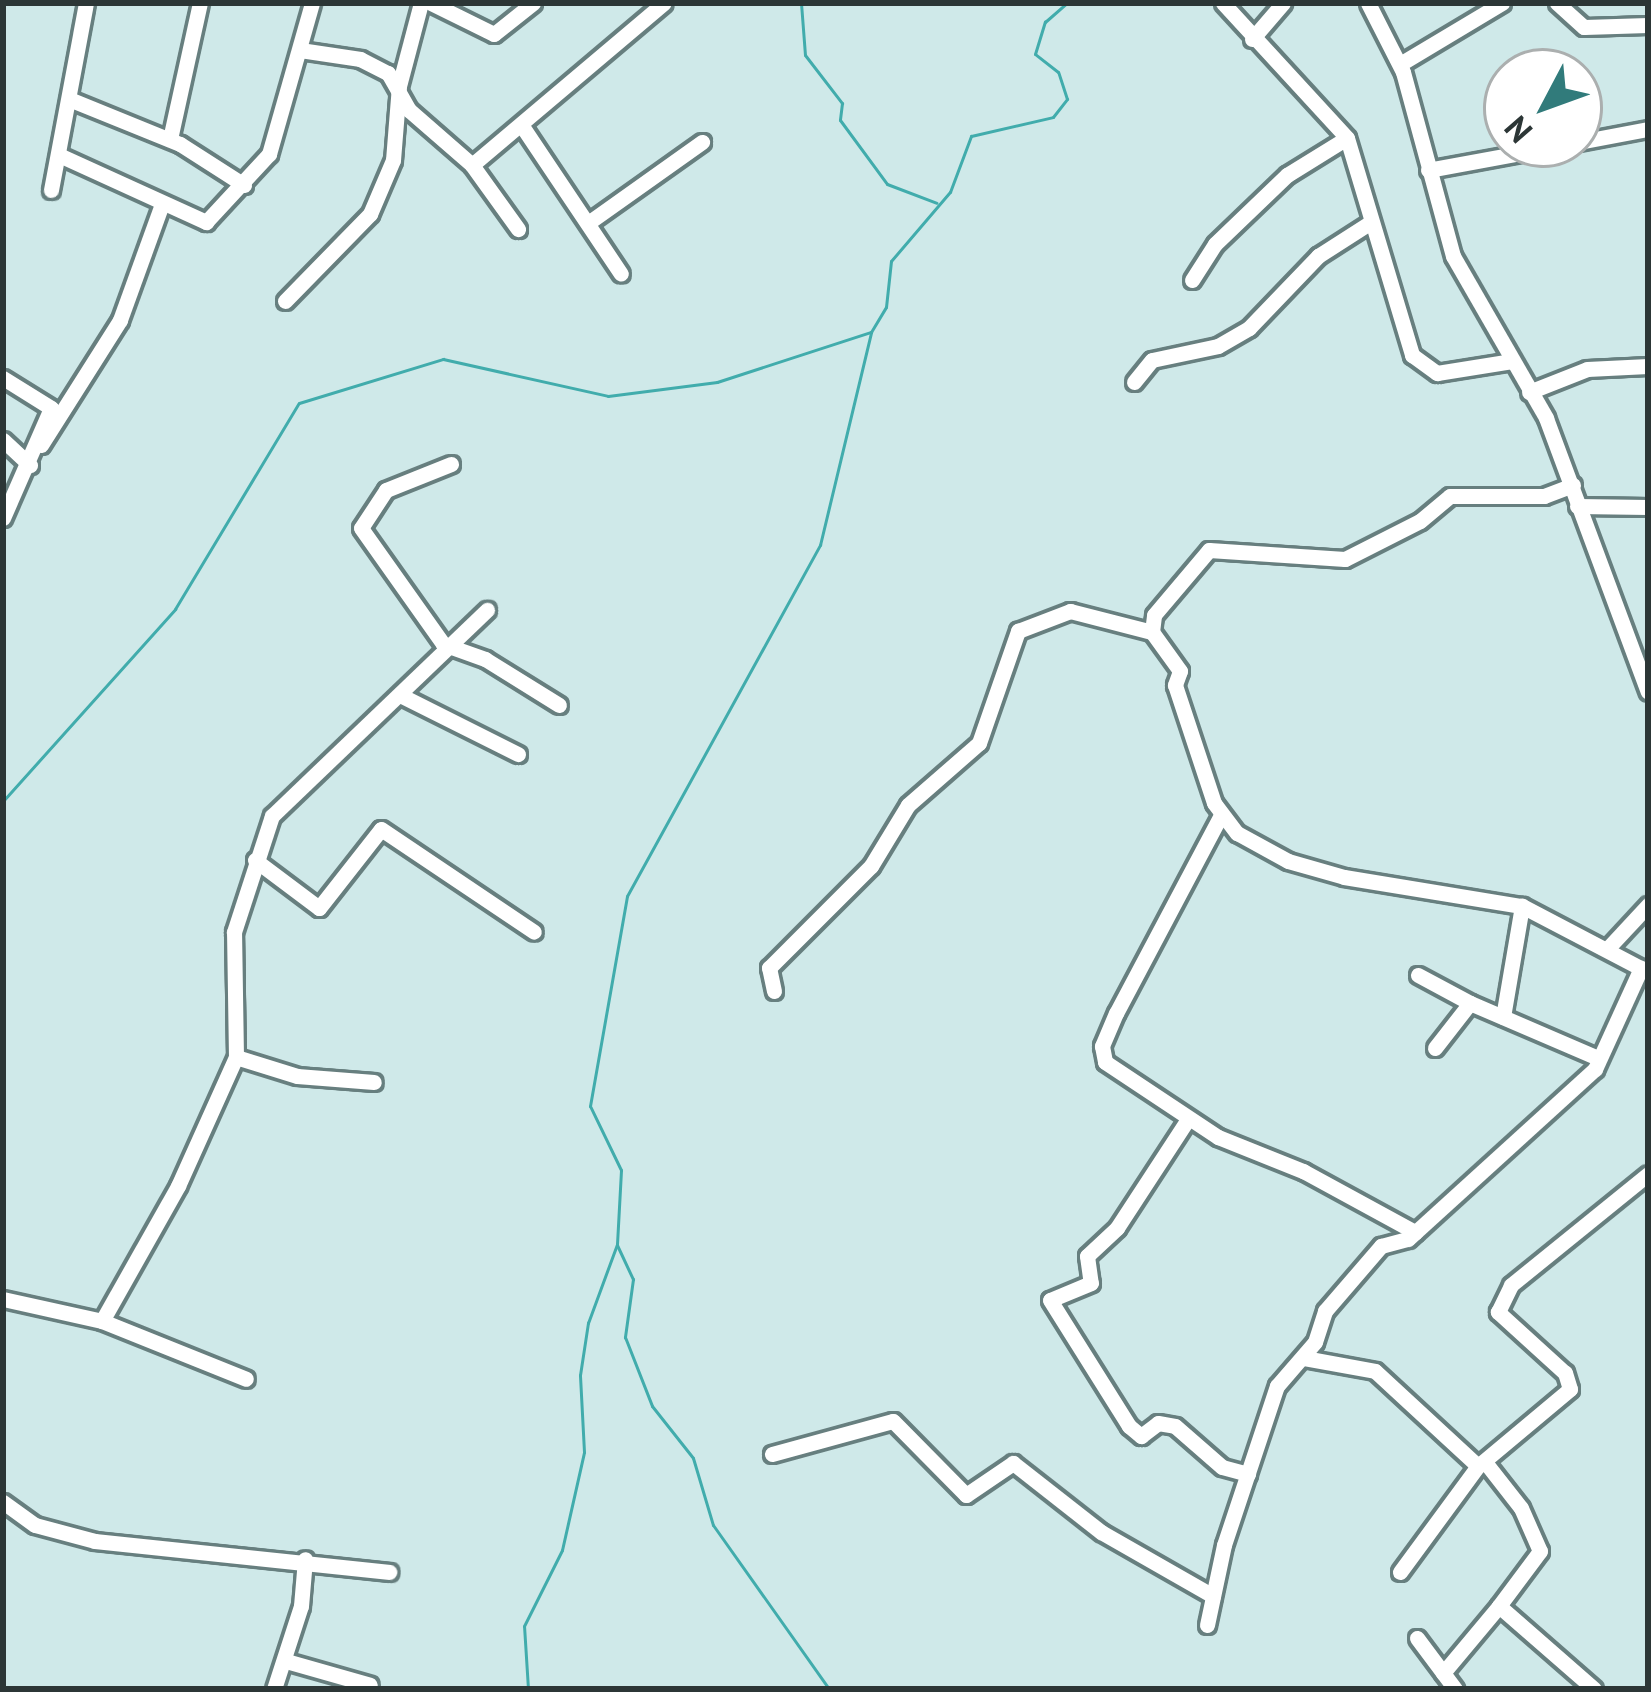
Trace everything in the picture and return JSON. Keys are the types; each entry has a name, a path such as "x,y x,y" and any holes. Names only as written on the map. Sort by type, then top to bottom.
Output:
{"street":[{"path":"51,190 86,3"},
{"path":"170,140 200,3"},
{"path":"59,155 206,222 269,154 312,3"},
{"path":"285,301 370,214 394,160 399,86 421,3"},
{"path":"430,3 494,34 533,3"},
{"path":"472,165 524,129 664,3"},
{"path":"1223,3 1347,138 1412,355 1437,373 1512,361"},
{"path":"1252,39 1283,3"},
{"path":"1368,3 1400,64 1453,256 1529,392 1573,485 1648,692"},
{"path":"1400,64 1502,3"},
{"path":"1557,3 1584,27 1648,25"},
{"path":"301,50 360,59 399,86 416,118 472,165 518,229"},
{"path":"69,99 170,140 244,184"},
{"path":"524,129 621,274"},
{"path":"1603,137 1648,129"},
{"path":"1192,280 1215,244 1287,176 1347,138"},
{"path":"588,223 702,142"},
{"path":"1428,170 1483,160"},
{"path":"3,518 41,445 120,320 162,204"},
{"path":"1134,382 1152,360 1218,346 1249,328 1318,256 1371,222"},
{"path":"1529,392 1587,369 1648,366"},
{"path":"3,378 52,408 41,445"},
{"path":"3,440 30,465"},
{"path":"451,464 386,490 361,528 443,644 485,658 559,705"},
{"path":"1152,632 1154,615 1209,550 1345,560 1420,521 1450,496 1544,496 1573,485"},
{"path":"1577,506 1648,507"},
{"path":"102,1321 178,1186 236,1057 234,932 272,816 400,695 443,644 487,610"},
{"path":"774,991 770,968 871,866 908,805 979,742 1018,631 1070,611 1152,632 1180,671 1174,685 1221,815 1237,833 1288,861 1381,886 1522,906 1645,970 1598,1058 1415,1232 1381,1246 1325,1311 1304,1358 1277,1386 1208,1625"},
{"path":"400,695 518,754"},
{"path":"1221,815 1102,1046 1105,1062 1188,1119 1415,1232"},
{"path":"256,860 319,908 338,874 381,829 534,932"},
{"path":"1608,948 1648,905"},
{"path":"1503,1017 1522,906"},
{"path":"1418,975 1470,1003 1598,1058"},
{"path":"1435,1048 1470,1003"},
{"path":"236,1057 297,1076 374,1082"},
{"path":"1188,1119 1124,1218 1087,1256 1091,1283 1050,1300 1129,1426 1141,1436 1158,1424 1175,1426 1222,1467 1248,1474"},
{"path":"1400,1572 1481,1464 1570,1389 1565,1373 1498,1312 1511,1285 1648,1174"},
{"path":"3,1299 102,1321 246,1379"},
{"path":"1304,1358 1375,1371 1481,1464 1521,1508 1540,1551 1443,1673"},
{"path":"772,1454 893,1421 966,1495 1012,1463 1101,1532 1214,1596"},
{"path":"3,1502 35,1525 95,1540 304,1559 389,1572"},
{"path":"274,1689 286,1661 304,1559"},
{"path":"1498,1606 1594,1689"},
{"path":"1417,1638 1455,1689"},
{"path":"286,1661 370,1685"}],"waterway":[{"path":"801,3 805,55 842,103 840,120 887,184 937,203"},
{"path":"528,1689 524,1626 562,1550 584,1452 580,1375 588,1323 617,1244 621,1170 590,1106 627,896 820,545 871,332 886,307 891,261 950,192 971,136 1053,117 1067,99 1058,72 1035,54 1045,22 1067,3"},
{"path":"1078,3 1095,3"},
{"path":"3,801 175,609 299,403 443,359 608,396 717,382 871,332"},
{"path":"617,1245 633,1279 625,1337 652,1406 693,1458 713,1525 829,1689"}]}
